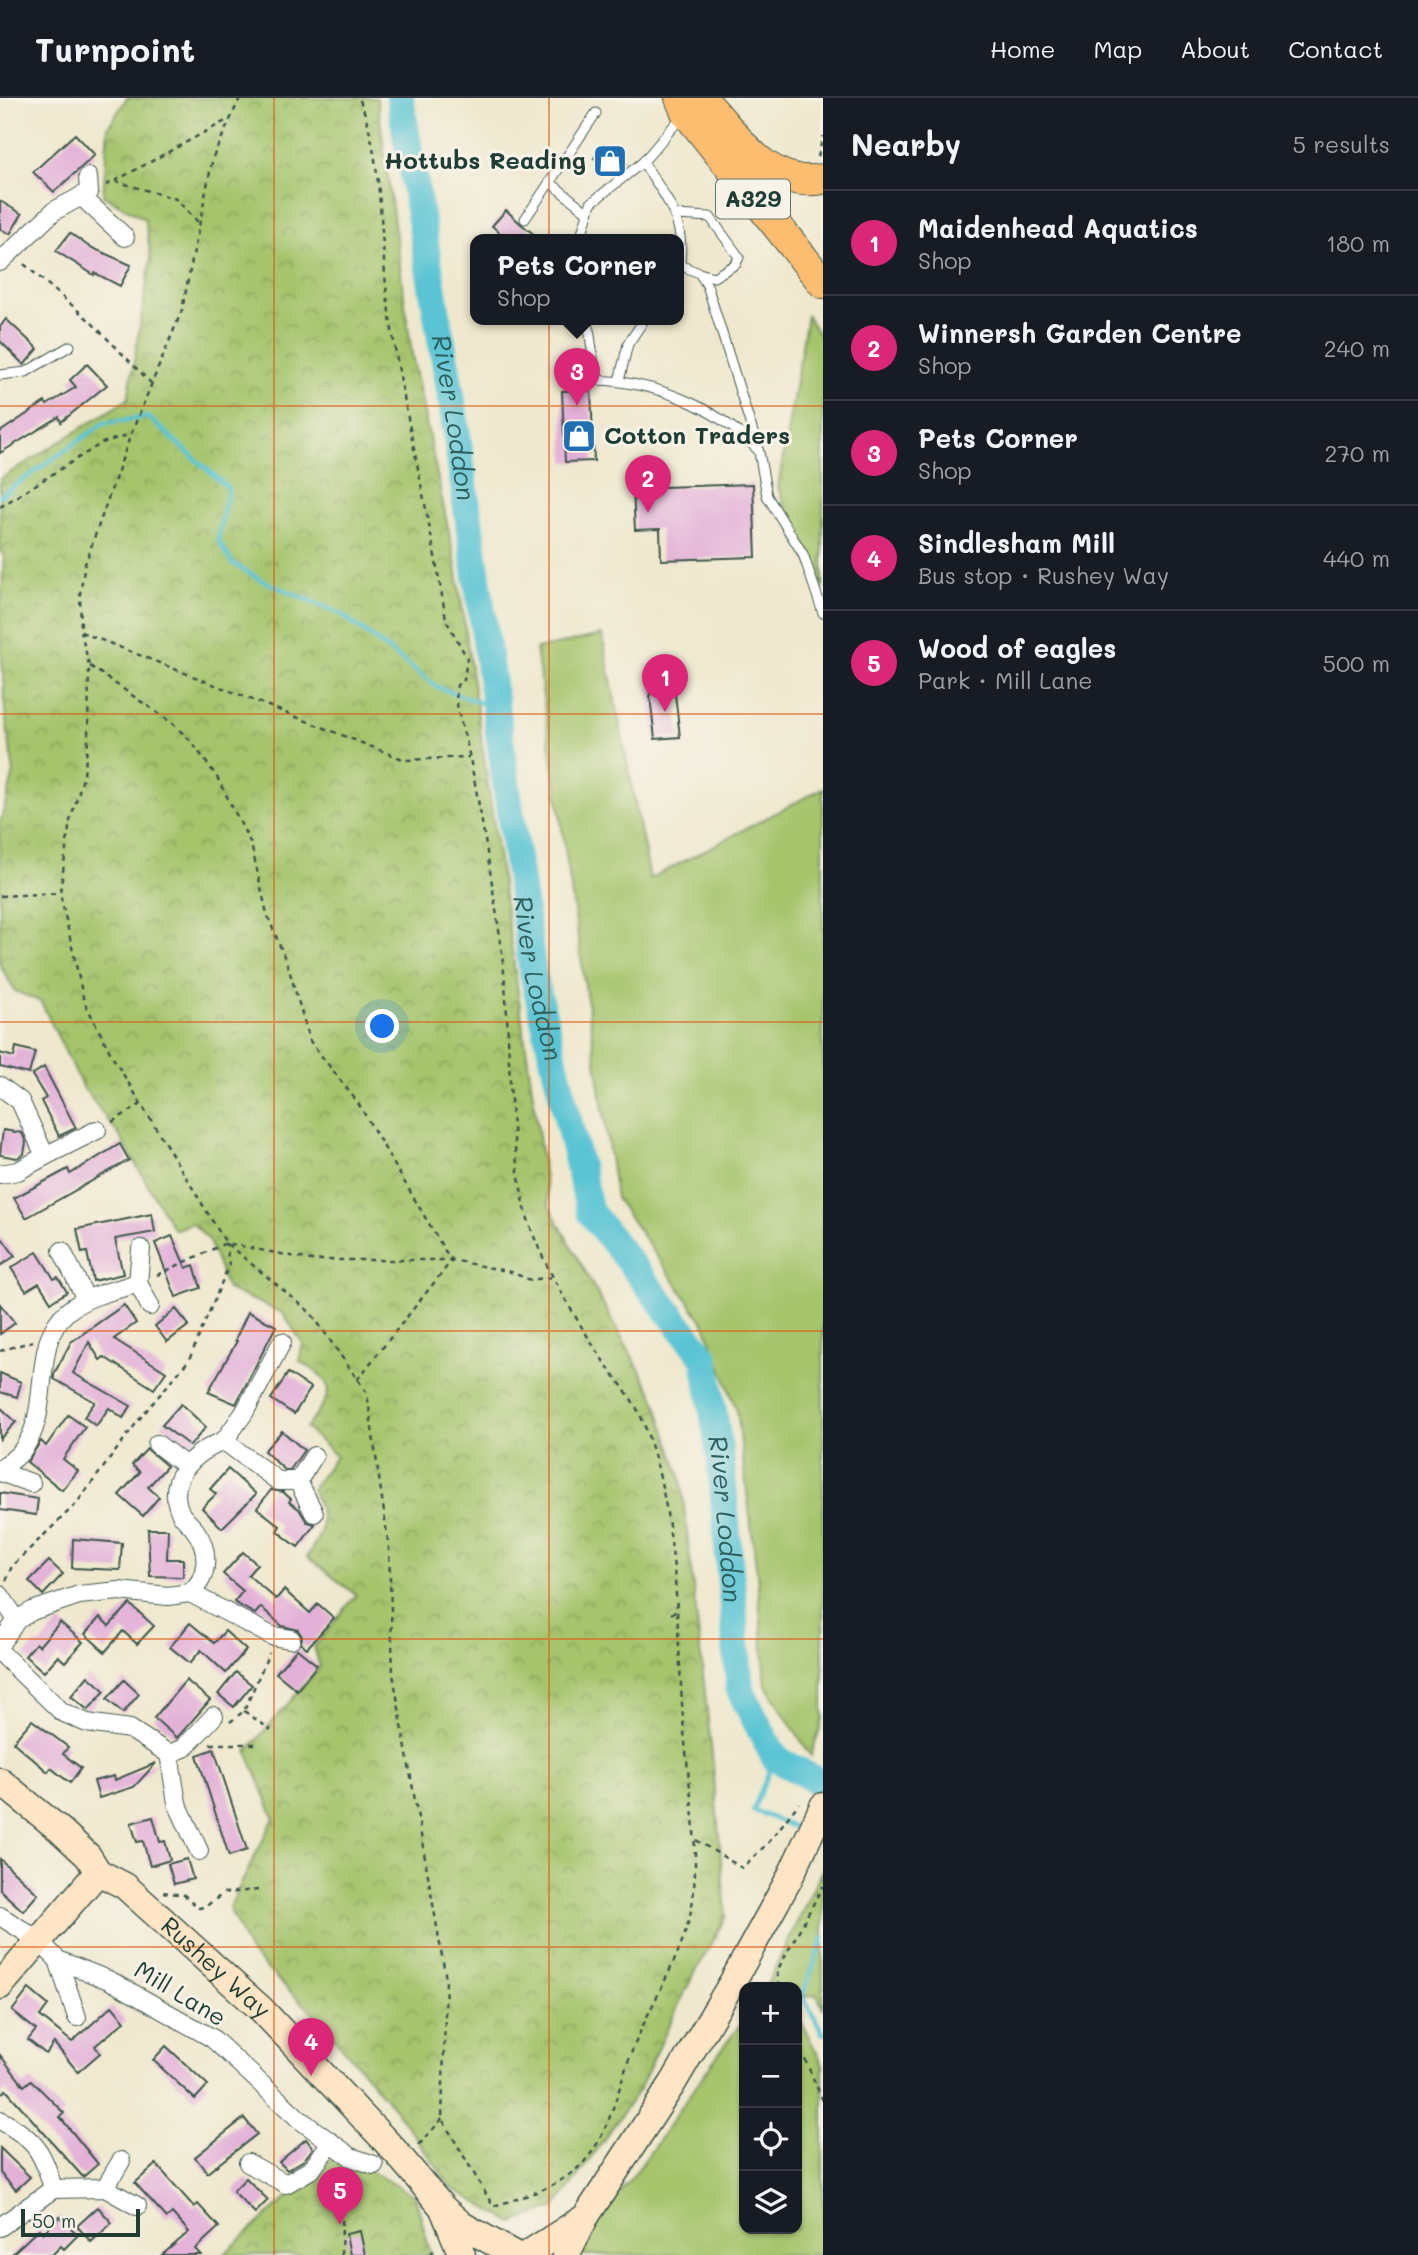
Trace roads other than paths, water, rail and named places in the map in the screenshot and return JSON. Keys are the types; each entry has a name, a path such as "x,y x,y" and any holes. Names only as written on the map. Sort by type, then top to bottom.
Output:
{"main road":[{"name":"A329","path":"701,106 771,171 798,182 820,170"},
{"name":"A329","path":"701,106 823,283"}],"street":[{"path":"3,259 54,211 86,188 125,237"},
{"path":"0,1086 20,1101 45,1156"},
{"path":"0,1174 18,1171 97,1130"},
{"path":"141,1249 138,1283 150,1306"},
{"path":"62,1251 86,1299"},
{"path":"31,1483 0,1470 21,1452 31,1435 42,1399 47,1344 53,1326 68,1311 86,1299 138,1283"},
{"path":"190,1593 203,1580 205,1567 200,1539 183,1517 177,1503 178,1478 186,1466 206,1448 224,1441 257,1391 282,1342"},
{"path":"224,1441 278,1481 298,1481"},
{"path":"157,1444 186,1466"},
{"path":"298,1481 314,1455"},
{"path":"298,1481 314,1513"},
{"path":"0,1644 17,1620 32,1611 100,1591 168,1596 190,1593 272,1636 291,1639"},
{"path":"0,1596 17,1620"},
{"path":"0,1652 62,1712 87,1723 130,1729 169,1754 177,1803 199,1851"},
{"path":"169,1754 184,1748 219,1722"},
{"name":"Rushey Way","path":"0,1781 69,1838 88,1856 98,1872 125,1886 261,2009 395,2151 443,2208 463,2225 517,2254"},
{"path":"566,2255 584,2218 673,2083 733,1981 809,1838 811,1804"},
{"path":"0,1986 98,1872"},
{"name":"Mill Lane","path":"0,1916 38,1940 58,1960 111,1981 212,2038 299,2119 351,2157 373,2165"},
{"name":"Mill Lane","path":"58,1960 77,2017"},
{"path":"0,2120 29,2136 47,2167 53,2189"},
{"path":"248,2162 286,2184 313,2169 331,2142"},
{"path":"105,2188 121,2161"},
{"path":"0,2227 53,2189 105,2188 137,2206"},
{"name":"Rushey Way","path":"443,2208 462,2255"},
{"path":"517,2254 584,2218"}],"lane":[{"path":"582,234 591,203 643,162 701,106"},
{"path":"525,219 551,183 588,122 597,113"},
{"path":"643,162 677,215 679,234"},
{"path":"551,183 588,213"},
{"path":"677,215 710,217 739,257 736,264 715,277 684,269"},
{"path":"699,273 707,285 759,452 767,496 803,554 823,613"},
{"path":"590,325 597,380 657,388 684,400 736,428 759,452"},
{"path":"619,381 628,344 641,325"},
{"path":"0,375 26,372 70,346"}],"waterway":[{"name":"River Loddon","path":"400,98 453,408 533,973 590,1212 705,1358 721,1463 740,1690 775,1758 823,1784"},
{"path":"0,496 104,423 148,417 228,488 218,540 232,563 261,580 341,614 437,687 495,708"},
{"path":"775,1758 753,1810 803,1831"},
{"path":"823,1938 803,1995 823,2034"}],"place":[{"name":"Hottubs Reading","path":"610,161"},
{"name":"Pets Corner","path":"577,406"},
{"name":"Cotton Traders","path":"579,436"},
{"name":"Winnersh Garden Centre","path":"648,513"},
{"name":"Maidenhead Aquatics","path":"665,712"},
{"name":"Sindlesham Mill","path":"311,2076"},
{"name":"Wood of eagles","path":"340,2225"}]}
